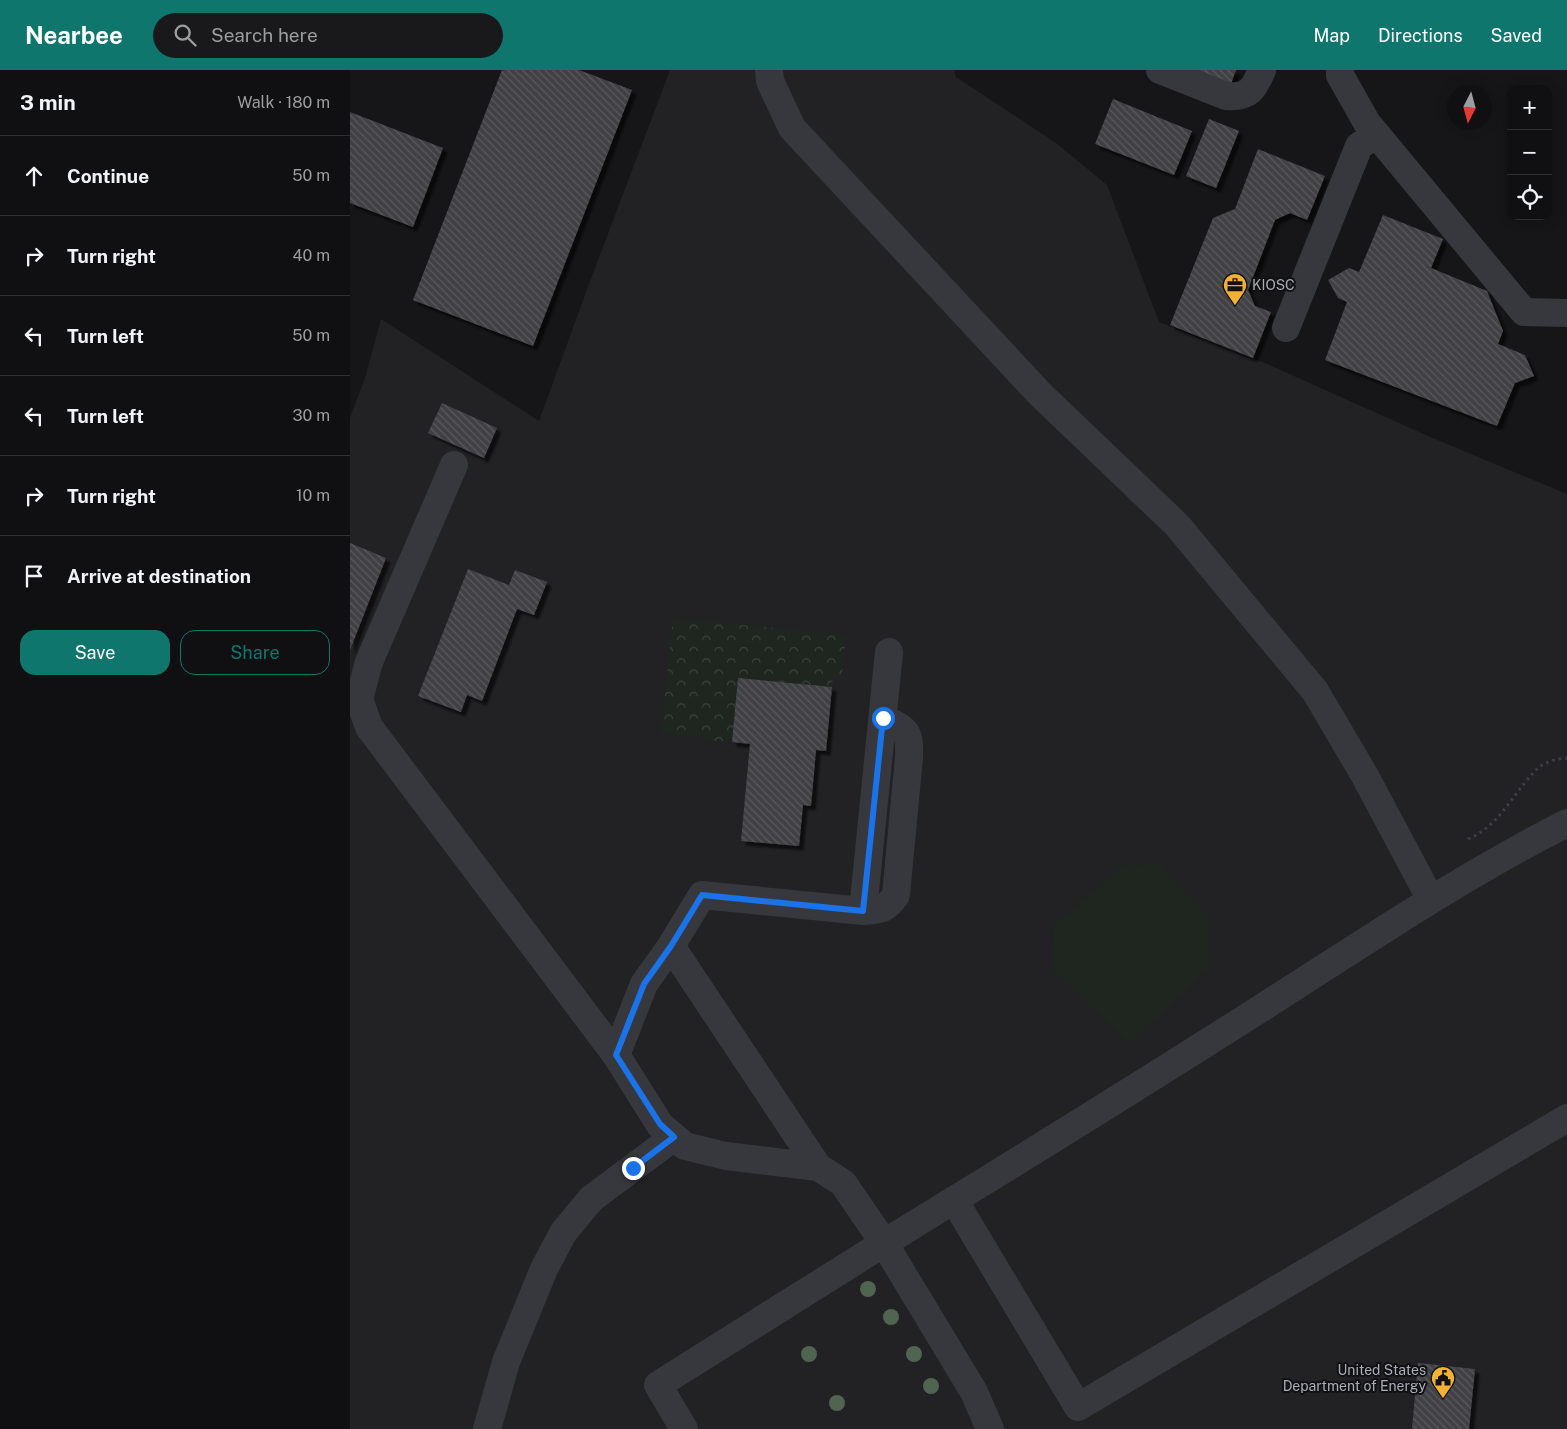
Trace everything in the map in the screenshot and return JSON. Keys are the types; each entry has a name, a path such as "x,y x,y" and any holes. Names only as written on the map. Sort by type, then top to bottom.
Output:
{"lane":[{"path":"769,70 770,80 792,128 1040,394 1177,526 1315,691 1365,776 1432,900"},
{"path":"1160,70 1226,96 1236,97 1248,93 1256,85 1262,70"},
{"path":"1340,70 1340,75 1367,123 1524,312 1567,313"},
{"path":"1286,328 1359,146 1376,134"},
{"path":"454,465 369,662 359,699 369,727 616,1055 660,1124 685,1146 726,1156 818,1167"},
{"path":"616,1055 644,984 671,946 702,895 863,911 889,652"},
{"path":"684,1429 658,1385 1432,900 1514,850 1567,823"},
{"path":"671,946 818,1167 842,1183 884,1243 974,1392 990,1429"},
{"path":"954,1200 1078,1407 1567,1118"},
{"path":"487,1429 506,1362 544,1269 563,1233 591,1199 674,1137"}],"path":[{"path":"1468,838 1479,834 1491,824 1539,767 1551,761 1567,758"}],"shaded area":[{"path":"670,70 954,70 956,77 1056,143 1107,185 1159,322 1267,364 1428,436 1567,494 1567,1429 350,1429 350,418 365,378 381,319 539,421"}],"green space":[{"path":"673,618 846,635 842,677 833,676 832,687 739,678 732,742 704,740 704,737 661,733"},
{"path":"1159,864 1210,917 1208,969 1130,1044 1052,968 1054,925 1124,865"}],"building":[{"path":"502,70 579,70 632,90 533,346 413,300"},
{"path":"1197,70 1236,70 1231,84"},
{"path":"1113,99 1192,131 1174,175 1095,144"},
{"path":"350,112 443,148 413,227 350,203"},
{"path":"1209,119 1239,131 1216,188 1186,176"},
{"path":"1258,149 1325,176 1307,220 1290,213 1275,220 1248,290 1255,306 1271,312 1253,358 1170,325 1213,218 1235,209"},
{"path":"1383,215 1443,239 1431,268 1487,291 1503,331 1498,344 1525,355 1534,376 1515,383 1497,426 1325,360 1347,302 1338,298 1328,280 1349,268 1359,272"},
{"path":"442,403 497,428 484,458 428,433"},
{"path":"350,543 386,558 350,650"},
{"path":"468,569 509,585 515,570 547,582 534,615 517,609 482,701 467,695 461,712 418,696"},
{"path":"738,678 832,687 826,751 816,750 811,806 803,805 799,846 741,841 750,744 732,742"},
{"name":"United States Department of Energy","path":"1418,1363 1475,1369 1469,1429 1412,1429"}],"place":[{"name":"KIOSC","path":"1235,306"},
{"name":"United States Department of Energy","path":"1443,1399"}],"route":[{"path":"633,1168 674,1137 660,1124 616,1055 644,984 671,946 702,895 863,911 883,718"}]}
